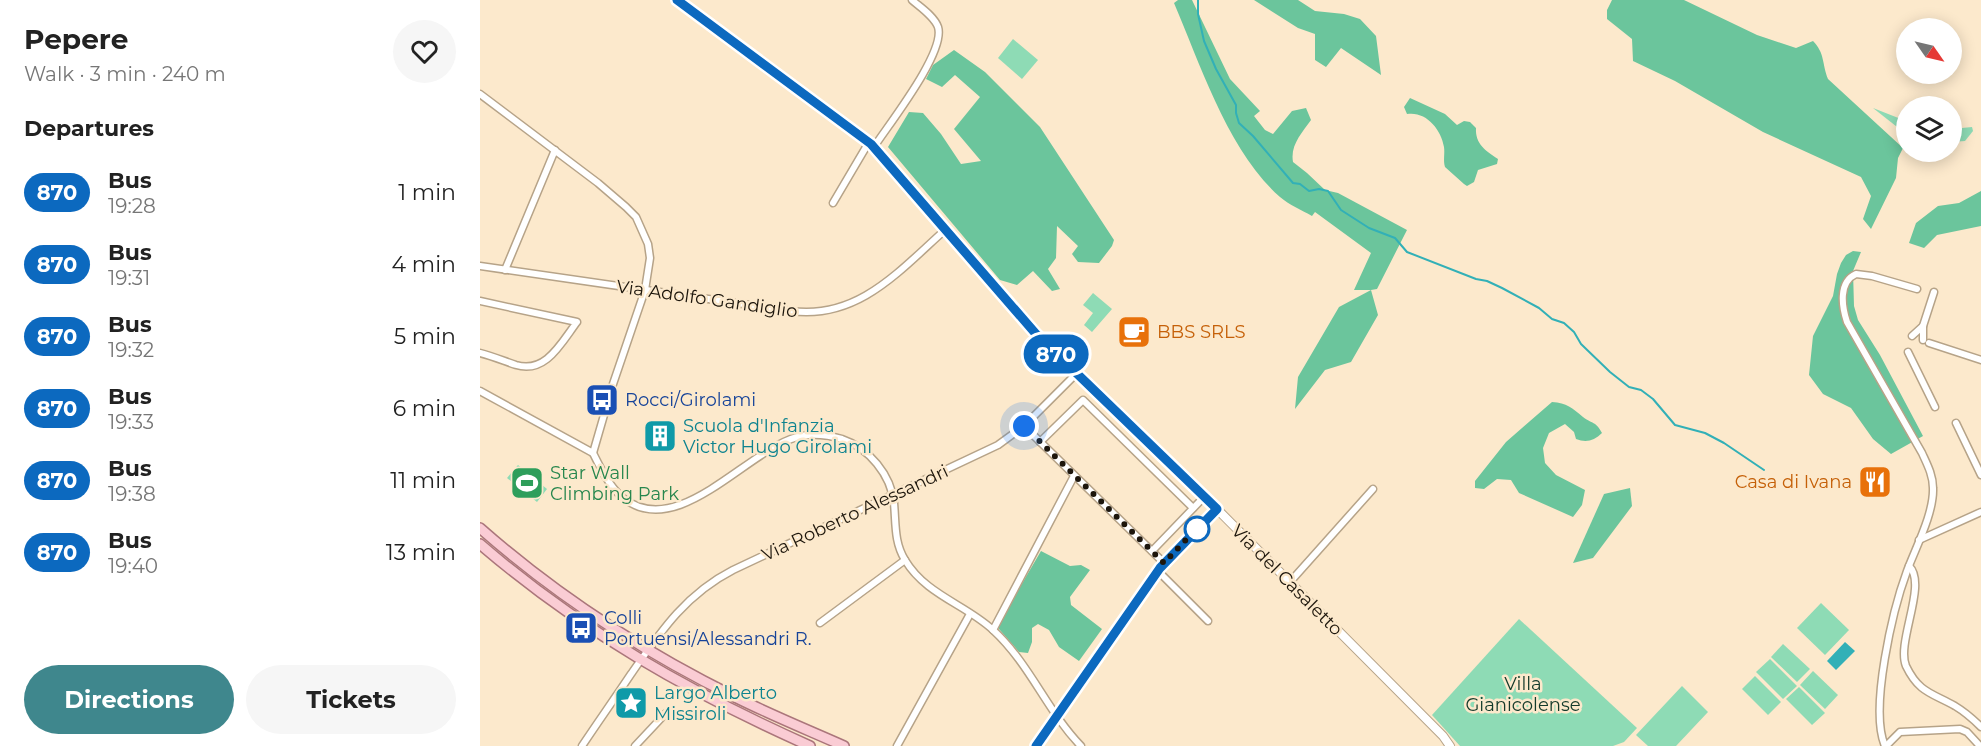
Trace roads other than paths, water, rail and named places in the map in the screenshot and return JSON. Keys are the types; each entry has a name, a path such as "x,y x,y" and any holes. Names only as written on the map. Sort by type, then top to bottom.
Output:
{"main road":[{"path":"480,528 566,596 647,649 734,697 844,746"},
{"path":"482,549 562,608 641,660 728,709 807,746"}],"street":[{"name":"Via del Casaletto","path":"677,0 871,144 1030,327 1217,509 1443,736 1450,746"},
{"path":"833,203 871,144 927,67 937,47 939,34 937,24 912,0"},
{"path":"480,94 598,183 636,218 647,238 650,250 645,290 592,453"},
{"path":"505,270 555,150"},
{"name":"Via Adolfo Gandiglio","path":"480,266 800,312 826,310 849,304 873,293 945,230"},
{"path":"1917,288 1854,274 1848,280 1843,299 1847,322 1922,453 1932,478 1933,494 1930,508 1893,616 1884,675 1880,733 1886,746 1900,732 1962,730 1980,746"},
{"path":"1934,292 1923,326 1926,341 1981,360"},
{"path":"480,301 577,322 540,365 524,366 480,353"},
{"path":"1912,336 1923,326"},
{"path":"1908,352 1935,406"},
{"name":"Via Roberto Alessandri","path":"582,746 647,649 674,615 718,578 998,445 1024,426 1077,373"},
{"path":"480,391 592,453 609,482 623,497 640,506 660,509 674,507 694,498 785,441 805,435 829,436 852,444 868,455 885,475 893,496 896,537 905,560 925,584 993,630 1020,659 1081,746"},
{"path":"1040,442 1083,400 1193,508"},
{"path":"1956,423 1981,475"},
{"path":"1024,426 1164,563"},
{"path":"993,630 1074,476"},
{"path":"1290,582 1373,489"},
{"path":"1152,551 1204,497"},
{"path":"1036,746 1164,563 1217,509"},
{"path":"1919,540 1981,512"},
{"path":"820,623 905,560"},
{"path":"1909,566 1914,572 1914,587 1911,616 1903,652 1905,663 1913,678 1925,691 1958,708 1981,727"},
{"path":"1158,571 1208,621"},
{"path":"897,746 970,614"},
{"path":"635,746 666,713"},
{"path":"807,746 813,732"}],"water":[{"path":"1845,642 1855,651 1836,670 1827,661"}],"waterway":[{"path":"1198,0 1198,14 1204,41 1236,105 1239,123 1293,183 1300,184 1309,191 1319,189 1328,191 1341,210 1369,228 1395,238 1407,252 1476,279 1487,281 1539,308 1552,319 1564,323 1574,332 1581,344 1610,372 1629,387 1641,390 1653,399 1675,425 1705,433 1764,470"}],"place":[{"name":"BBS SRLS","path":"1134,332"},
{"name":"Rocci/Girolami","path":"602,400"},
{"name":"Scuola d'Infanzia Victor Hugo Girolami","path":"660,436"},
{"name":"Casa di Ivana","path":"1875,482"},
{"name":"Star Wall Climbing Park","path":"527,483"},
{"name":"Colli Portuensi/Alessandri R.","path":"581,628"},
{"name":"Largo Alberto Missiroli","path":"631,703"}],"park label":[{"name":"Villa Gianicolense","path":"1523,694"}]}
